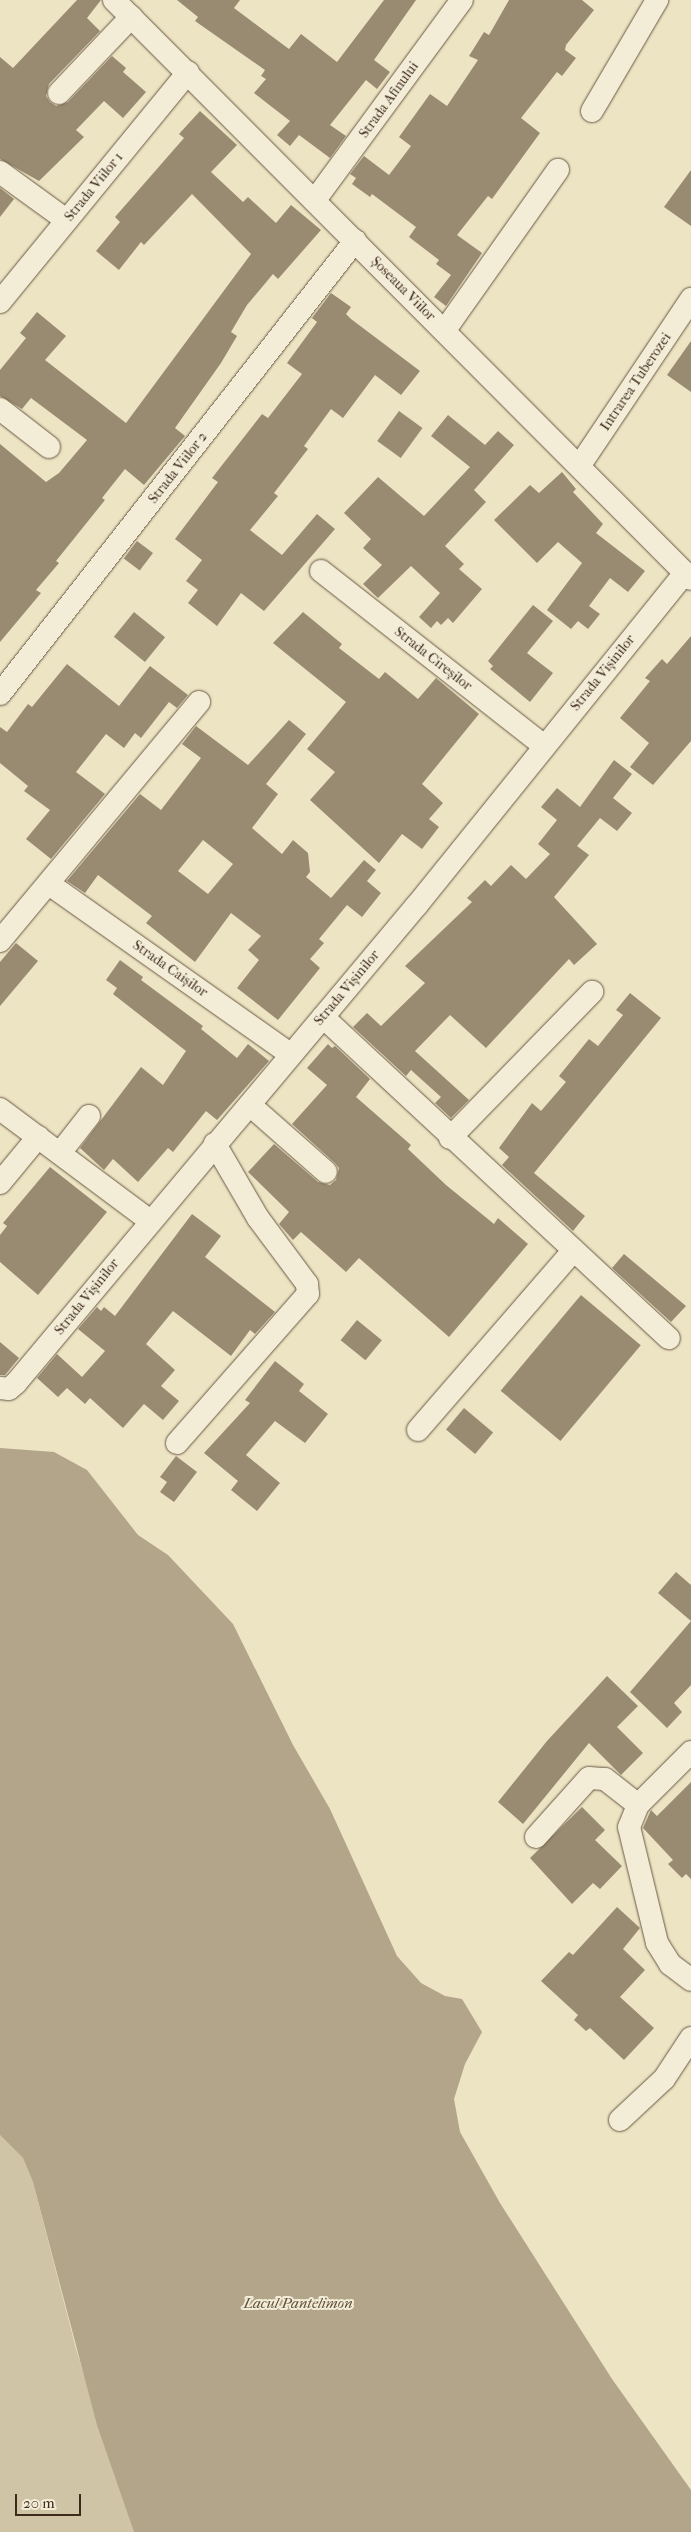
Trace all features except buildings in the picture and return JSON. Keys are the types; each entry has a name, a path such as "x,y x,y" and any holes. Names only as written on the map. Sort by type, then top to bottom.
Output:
{"street":[{"name":"Șoseaua Viilor","path":"114,0 580,465 688,576"},
{"name":"Strada Afinului","path":"315,200 462,0"},
{"path":"592,111 657,0"},
{"path":"59,94 131,17"},
{"name":"Strada Viilor 1","path":"0,302 188,72"},
{"path":"445,330 558,170"},
{"path":"0,172 66,220"},
{"name":"Strada Viilor 2","path":"0,694 355,241"},
{"name":"Intrarea Tuberozei","path":"580,465 687,313"},
{"path":"0,409 49,447"},
{"name":"Strada Cireșilor","path":"321,571 544,746"},
{"name":"Strada Vișinilor","path":"0,1388 9,1389 16,1383 150,1221 250,1105 544,746 688,576"},
{"path":"0,941 199,702"},
{"name":"Strada Caișilor","path":"49,884 290,1054"},
{"path":"450,1138 592,992"},
{"path":"323,1017 450,1138 669,1338"},
{"path":"250,1105 326,1172"},
{"path":"0,1109 150,1221"},
{"path":"60,1153 89,1116"},
{"path":"0,1183 38,1137"},
{"path":"178,1443 308,1294 307,1284 258,1218 215,1144"},
{"path":"418,1430 573,1251"},
{"path":"691,1752 638,1805 629,1828 657,1943 670,1964 691,1980"},
{"path":"536,1837 590,1778 605,1779 638,1805"},
{"path":"620,2120 664,2079 691,2038"}],"shaded area":[{"path":"0,2135 23,2158 33,2182 76,2349 134,2532 0,2532"}],"water":[{"name":"Lacul Pantelimon","path":"0,1448 54,1452 87,1470 138,1535 168,1555 233,1624 293,1745 330,1809 397,1956 421,1983 445,1996 462,1999 482,2032 465,2064 454,2099 460,2132 500,2203 612,2379 691,2490 691,2532 134,2532 97,2425 33,2182 23,2158 0,2135"}]}
